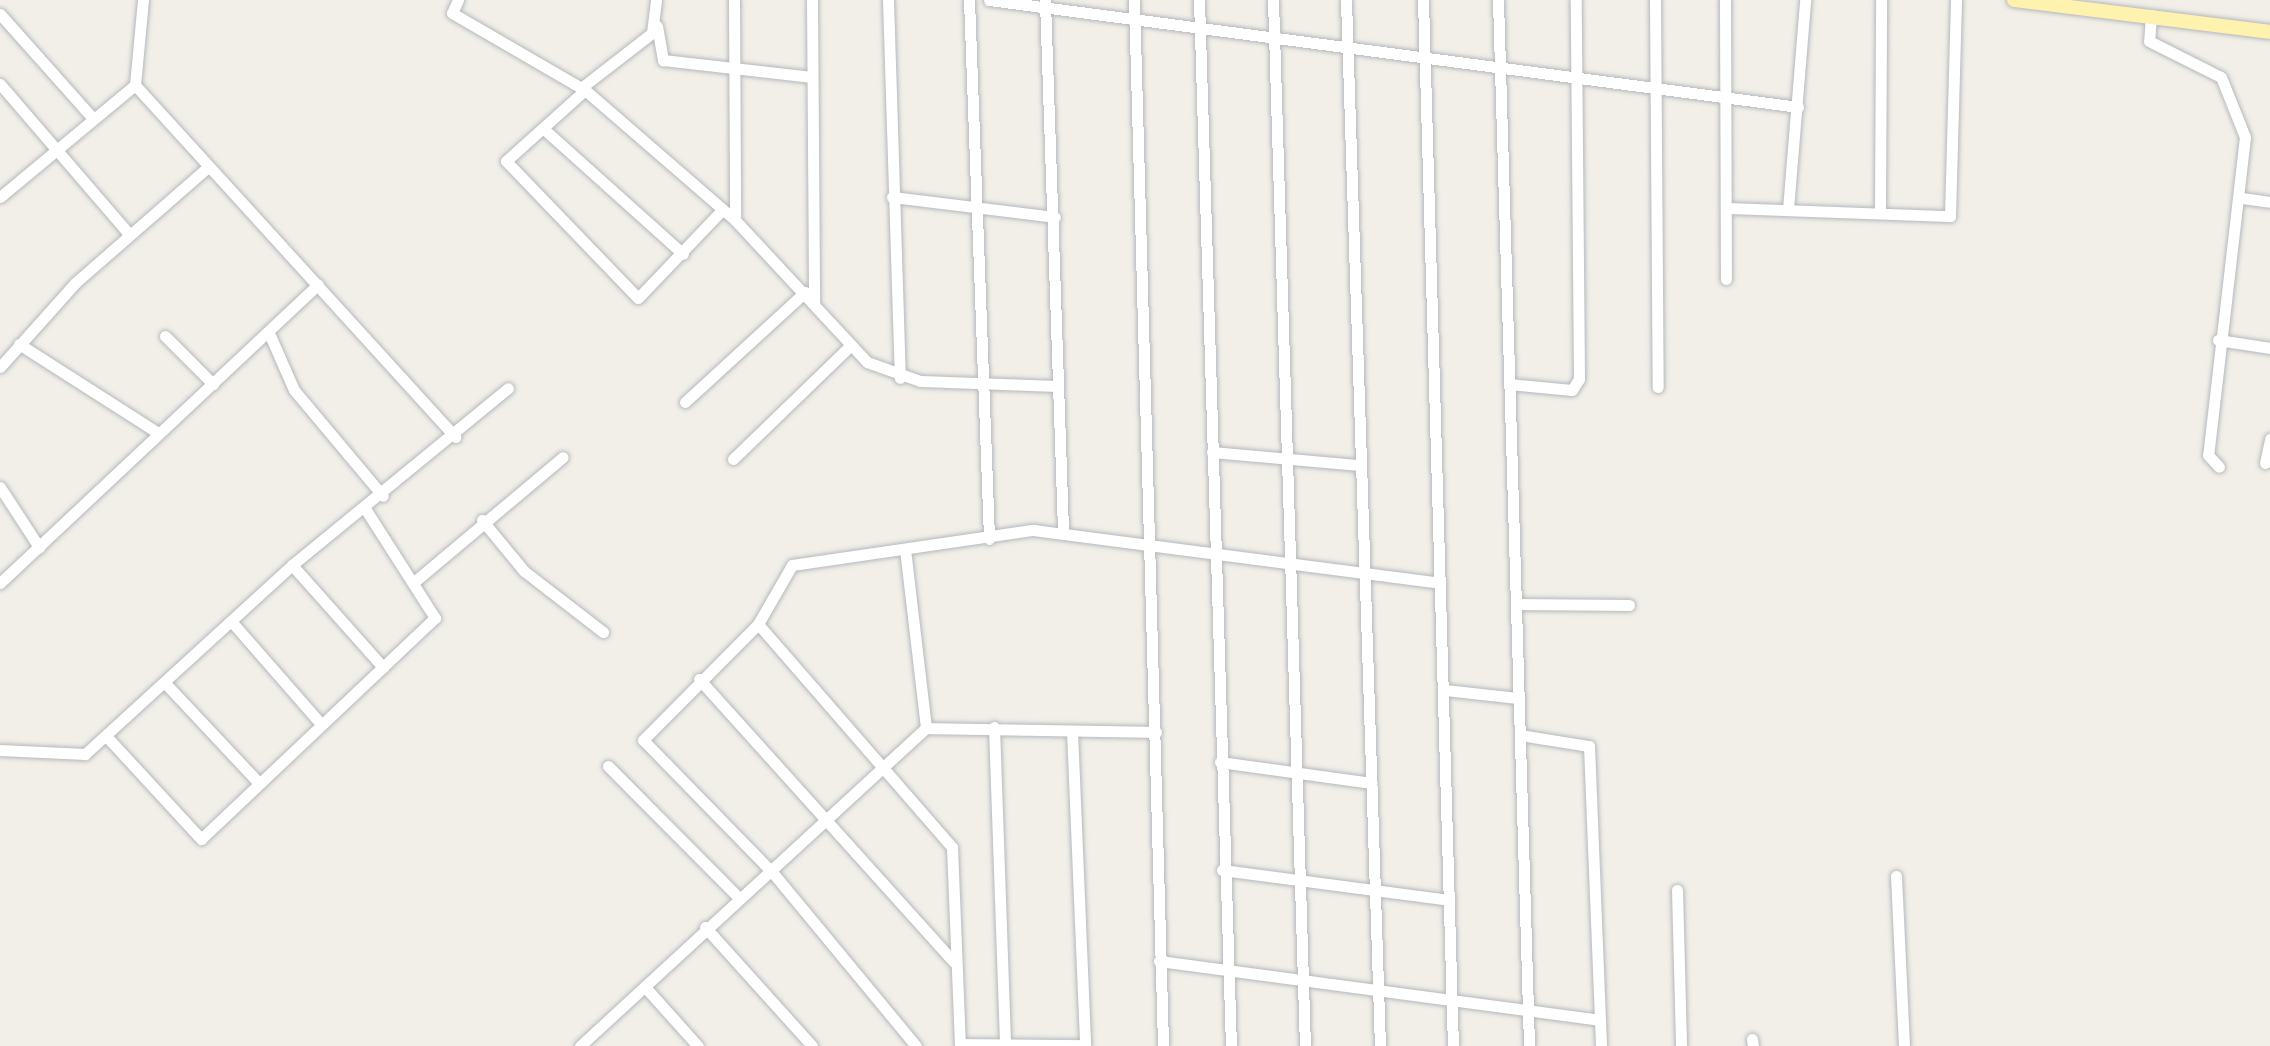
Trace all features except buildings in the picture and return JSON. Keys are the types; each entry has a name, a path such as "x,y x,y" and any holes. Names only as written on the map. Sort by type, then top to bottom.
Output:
{"main road":[{"path":"2014,0 2270,32"}],"street":[{"path":"143,0 135,85 456,437"},
{"path":"458,0 452,13 583,89 734,220 851,345 900,378 1058,386"},
{"path":"656,0 662,60 812,77"},
{"path":"734,0 734,220"},
{"path":"812,0 814,304"},
{"path":"888,0 900,378"},
{"path":"969,0 978,382 988,538"},
{"path":"990,0 1045,3 1275,40 1424,53 1572,80 1798,108"},
{"path":"1134,0 1164,1046"},
{"path":"1199,0 1222,870 1232,1046"},
{"path":"1273,0 1306,1046"},
{"path":"1346,0 1361,572 1380,1046"},
{"path":"1423,0 1436,582 1445,690 1452,1046"},
{"path":"1498,0 1519,604 1528,1046"},
{"path":"1509,384 1572,390 1579,380 1572,80 1576,0"},
{"path":"1655,0 1652,88 1658,387"},
{"path":"1725,0 1726,279"},
{"path":"1788,209 1805,0"},
{"path":"1880,212 1881,0"},
{"path":"1728,208 1950,216 1956,0"},
{"path":"1045,3 1063,531"},
{"path":"0,14 90,115"},
{"path":"2151,16 2149,42 2228,86 2246,137 2242,198 2218,340 2208,455 2219,468"},
{"path":"657,26 583,89 546,130 506,161 638,298 722,210"},
{"path":"0,84 130,235"},
{"path":"0,197 90,115 135,85"},
{"path":"546,130 683,254"},
{"path":"0,367 130,235 207,168"},
{"path":"892,197 1055,218"},
{"path":"2242,198 2270,202"},
{"path":"0,583 318,284"},
{"path":"685,402 805,292"},
{"path":"270,333 294,390 383,496"},
{"path":"165,336 213,384"},
{"path":"2218,340 2270,348"},
{"path":"19,344 158,434"},
{"path":"732,459 851,345"},
{"path":"0,750 73,757 107,737 292,566 456,437 508,388"},
{"path":"2265,462 2270,439"},
{"path":"1212,452 1359,465"},
{"path":"414,582 482,520 563,457"},
{"path":"0,487 39,548"},
{"path":"107,737 201,839 435,618 366,510"},
{"path":"482,520 524,572 603,632"},
{"path":"916,1046 771,871 643,740 699,679 758,624 804,558 1063,531 1150,548 1212,549 1436,582"},
{"path":"905,550 926,728"},
{"path":"292,566 383,666"},
{"path":"1519,604 1629,605"},
{"path":"231,621 320,724"},
{"path":"758,624 952,847 960,1045 1085,1046 1072,731"},
{"path":"699,679 954,962"},
{"path":"164,684 258,783"},
{"path":"1445,690 1518,698"},
{"path":"994,727 1005,1043"},
{"path":"584,1044 736,895 771,871 880,762 926,728 1156,732"},
{"path":"1520,735 1589,746 1601,1046"},
{"path":"1220,762 1372,783"},
{"path":"608,766 736,895"},
{"path":"1222,870 1374,885 1450,900"},
{"path":"1896,876 1904,1046"},
{"path":"1677,890 1681,1046"},
{"path":"705,926 812,1046"},
{"path":"1159,961 1230,974 1599,1020"},
{"path":"645,988 698,1046"}]}
